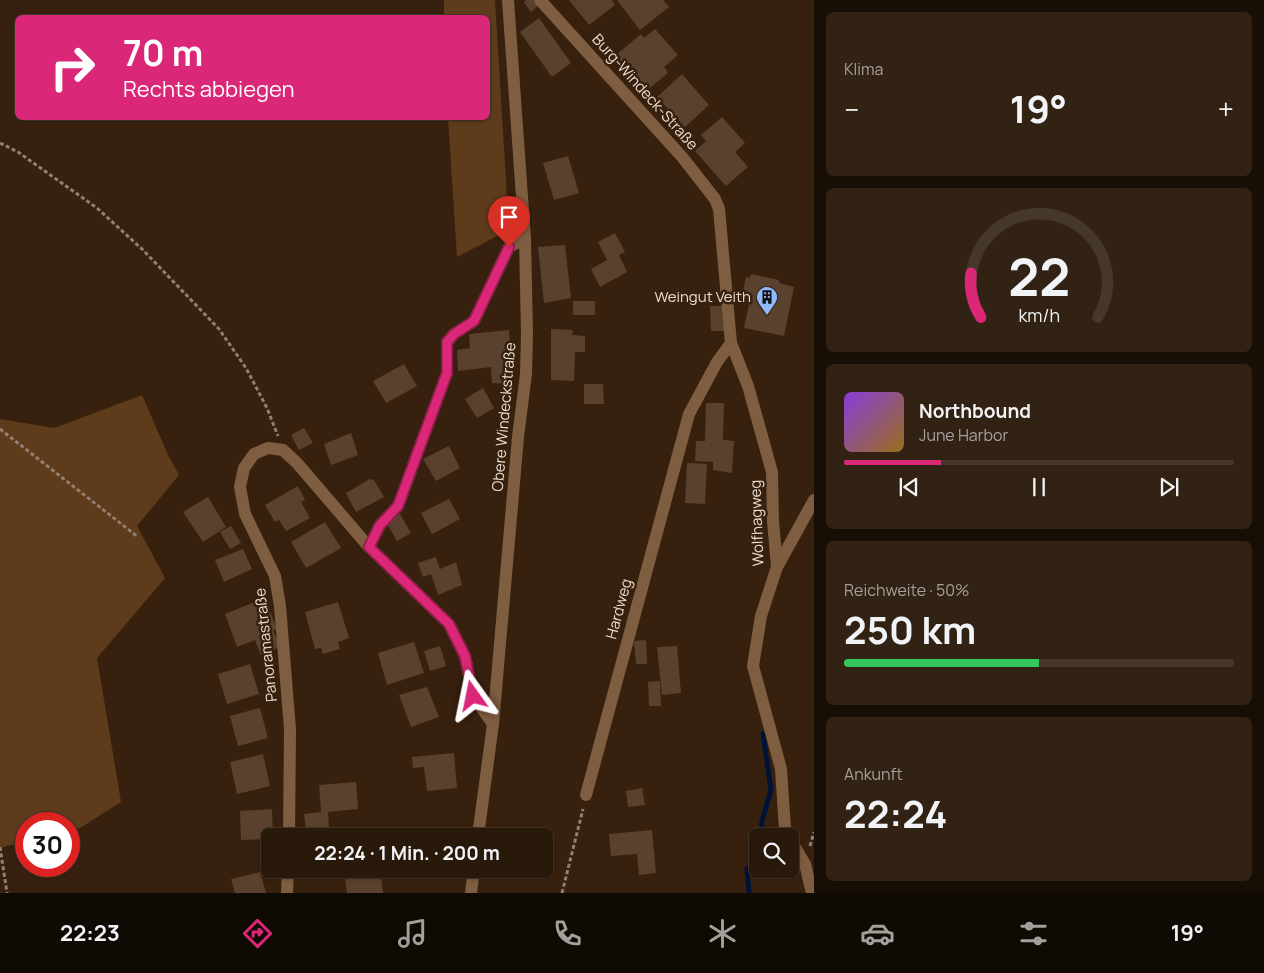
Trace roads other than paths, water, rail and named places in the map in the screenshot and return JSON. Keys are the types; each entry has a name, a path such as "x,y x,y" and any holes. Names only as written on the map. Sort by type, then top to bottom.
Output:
{"street":[{"name":"Obere Windeckstraße","path":"479,828 493,724 518,437 526,374 525,238 508,0"},
{"name":"Burg-Windeck-Straße","path":"540,0 683,158 715,199 719,209"},
{"name":"Wolfhagweg","path":"719,209 732,343 748,386 772,472 773,522 777,566 761,616 753,666 780,769 785,828"},
{"path":"493,724 473,696 465,656 449,624 369,547 380,525 398,506 447,373 447,342 454,334 474,321 509,247 525,238"},
{"name":"Hardweg","path":"586,795 690,414 717,362 732,343"},
{"name":"Panoramastraße","path":"289,828 290,729 280,606 275,576 245,514 240,487 244,468 254,454 268,448 283,450 297,463 369,547"},
{"path":"777,566 814,500"},
{"name":"Wolfhagweg","path":"799,854 805,864 812,893"},
{"path":"286,893 287,878"},
{"path":"471,893 473,878"}],"waterway":[{"path":"762,828 771,790 763,734"},
{"path":"749,867 747,869 749,893"}],"place":[{"name":"Weingut Veith","path":"767,316"}]}
